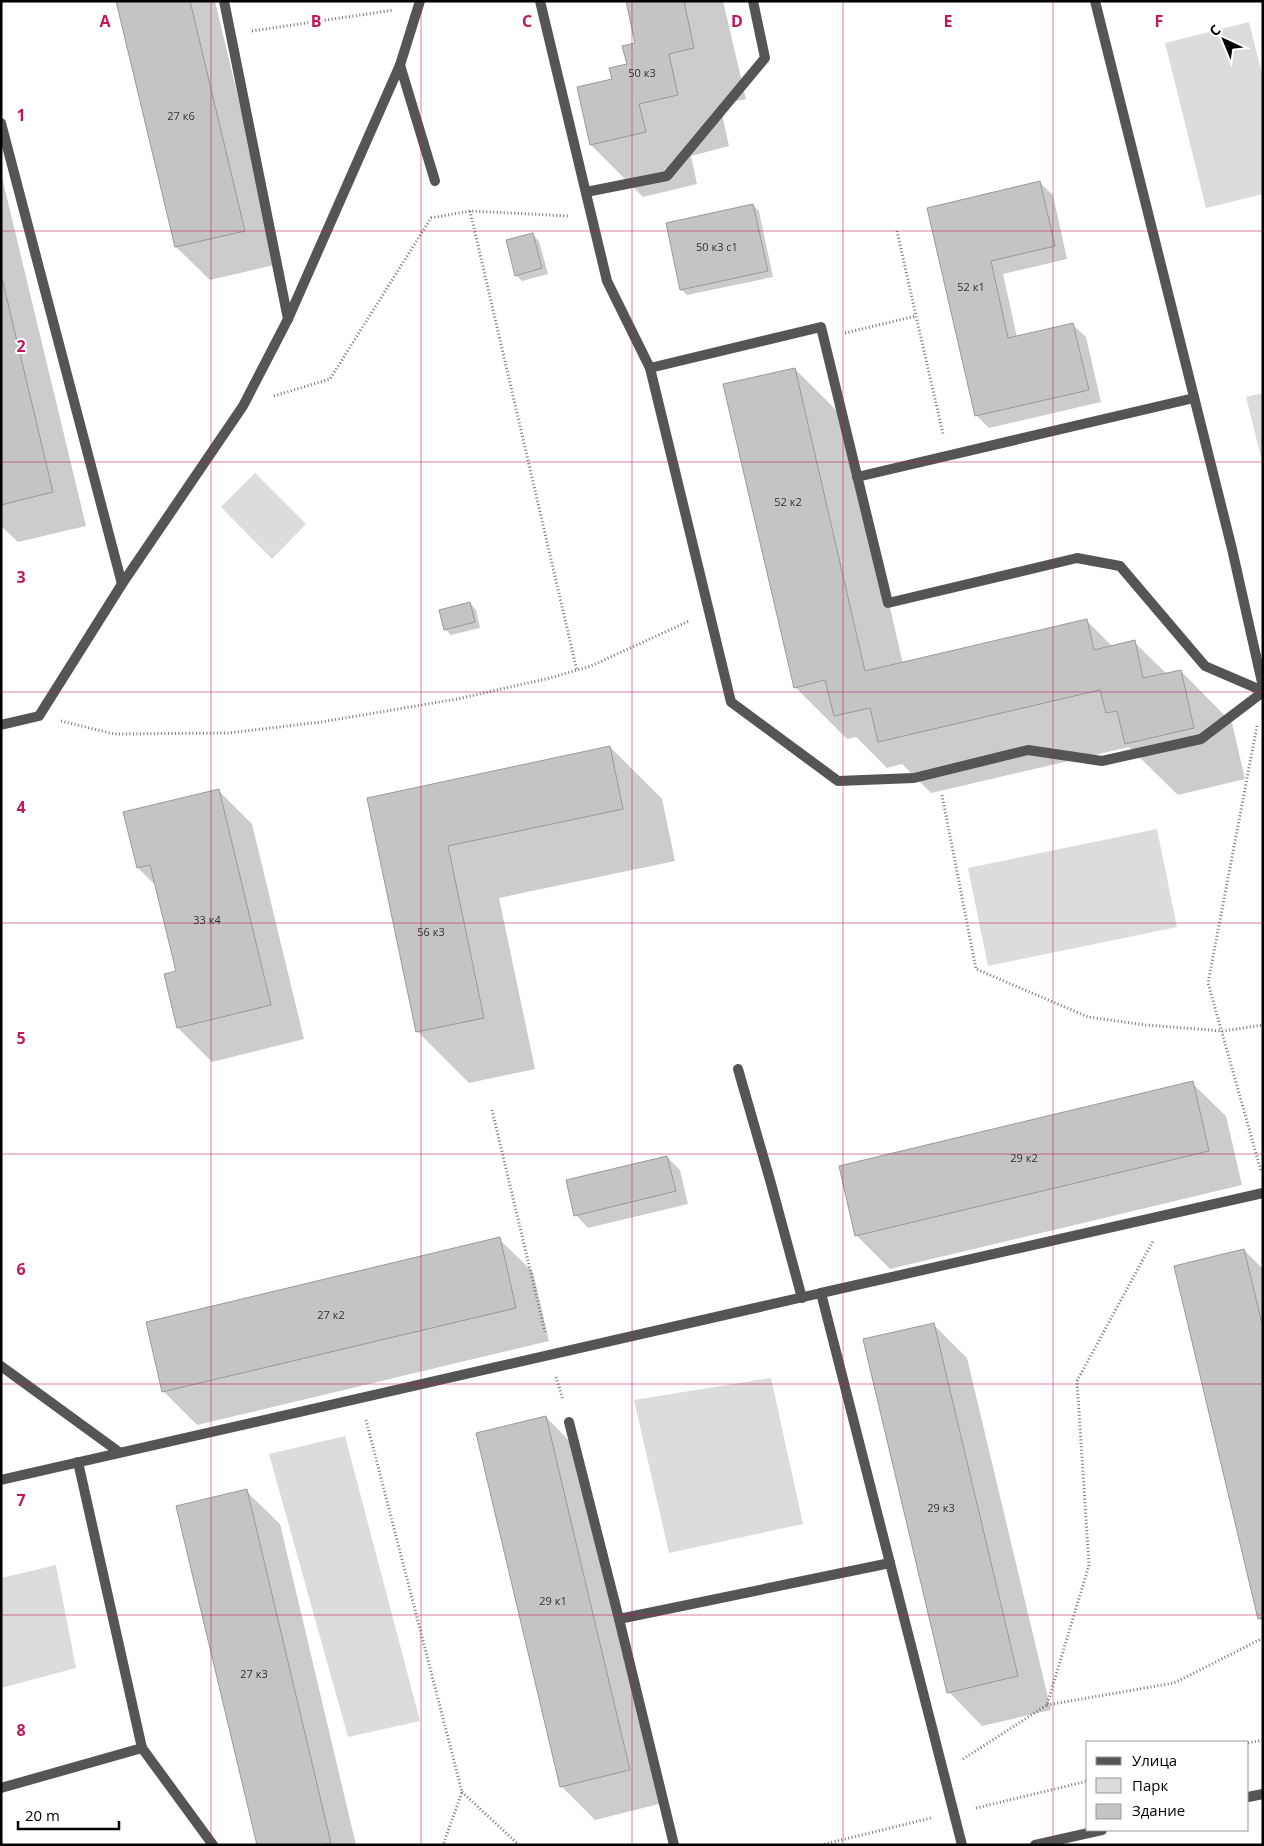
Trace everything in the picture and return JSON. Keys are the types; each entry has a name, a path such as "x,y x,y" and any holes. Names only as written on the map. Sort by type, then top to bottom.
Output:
{"street":[{"path":"224,1 288,319"},
{"path":"540,1 607,281 650,368 731,702 838,781 914,778 1028,750 1102,761 1201,739 1263,690"},
{"path":"586,192 667,176 765,58 753,1"},
{"path":"1095,1 1232,549 1263,690"},
{"path":"1,725 39,716 122,584 243,406 288,319 400,65 419,4"},
{"path":"400,65 435,181"},
{"path":"1,123 122,584"},
{"path":"650,368 820,327 888,603 1077,558 1120,566 1205,666 1263,690"},
{"path":"857,476 1194,398"},
{"path":"738,1069 802,1298"},
{"path":"1,1480 1263,1192"},
{"path":"822,1293 962,1845"},
{"path":"1,1366 119,1452"},
{"path":"569,1422 674,1845"},
{"path":"78,1462 142,1748 212,1845"},
{"path":"619,1618 890,1563"},
{"path":"1,1788 142,1748"},
{"path":"1249,1797 1263,1794"},
{"path":"1035,1845 1098,1831"}],"path":[{"path":"232,34 419,4"},
{"path":"243,406 330,378 431,218 470,211 592,218"},
{"path":"470,211 577,671"},
{"path":"897,231 948,455"},
{"path":"838,334 916,316"},
{"path":"39,716 114,734 228,733 321,722 457,699 577,671 709,612"},
{"path":"1257,725 1208,982 1263,1177"},
{"path":"937,772 976,969 1088,1017 1146,1025 1223,1031 1263,1025"},
{"path":"492,1110 550,1354 569,1422"},
{"path":"1047,1705 1088,1565 1077,1381 1167,1215"},
{"path":"360,1398 462,1792 519,1845"},
{"path":"944,1771 1047,1705 1174,1683 1263,1638"},
{"path":"1249,1743 1263,1740"},
{"path":"443,1845 462,1792"}],"green space":[{"path":"1249,22 1263,78 1263,194 1206,208 1165,43"},
{"path":"1263,393 1263,465 1246,397"},
{"path":"255,473 306,524 272,559 221,507"},
{"path":"1157,829 1177,927 988,966 968,868"},
{"path":"771,1378 803,1524 669,1553 634,1400"},
{"path":"345,1436 420,1721 348,1737 269,1454"},
{"path":"56,1565 76,1668 1,1688 1,1578"}],"building":[{"path":"116,1 190,1 245,231 175,247"},
{"path":"626,1 684,1 694,48 669,54 678,95 639,104 646,132 590,145 577,87 612,79 609,68 627,64 622,46 635,43"},
{"path":"1040,181 1055,246 991,261 1008,338 1073,323 1089,390 975,416 927,208"},
{"path":"753,204 768,271 680,290 666,223"},
{"path":"533,233 542,268 515,276 506,240"},
{"path":"1,274 53,492 1,505"},
{"path":"795,368 865,671 1087,619 1094,650 1135,640 1143,678 1181,670 1194,728 1125,744 1117,711 1106,713 1100,690 878,742 870,708 834,716 825,680 794,688 723,384"},
{"path":"470,602 475,622 444,630 439,610"},
{"path":"610,746 623,809 448,846 484,1018 416,1032 367,798"},
{"path":"219,789 271,1005 177,1028 164,974 176,971 150,865 137,868 123,812"},
{"path":"1193,1081 1209,1151 855,1236 839,1166"},
{"path":"667,1156 676,1191 574,1216 566,1180"},
{"path":"500,1237 516,1308 162,1392 146,1322"},
{"path":"1244,1249 1263,1328 1263,1618 1258,1619 1174,1266"},
{"path":"934,1323 1018,1676 947,1693 863,1339"},
{"path":"546,1416 630,1770 560,1787 476,1433"},
{"path":"247,1489 331,1843 322,1845 257,1845 176,1506"}]}
